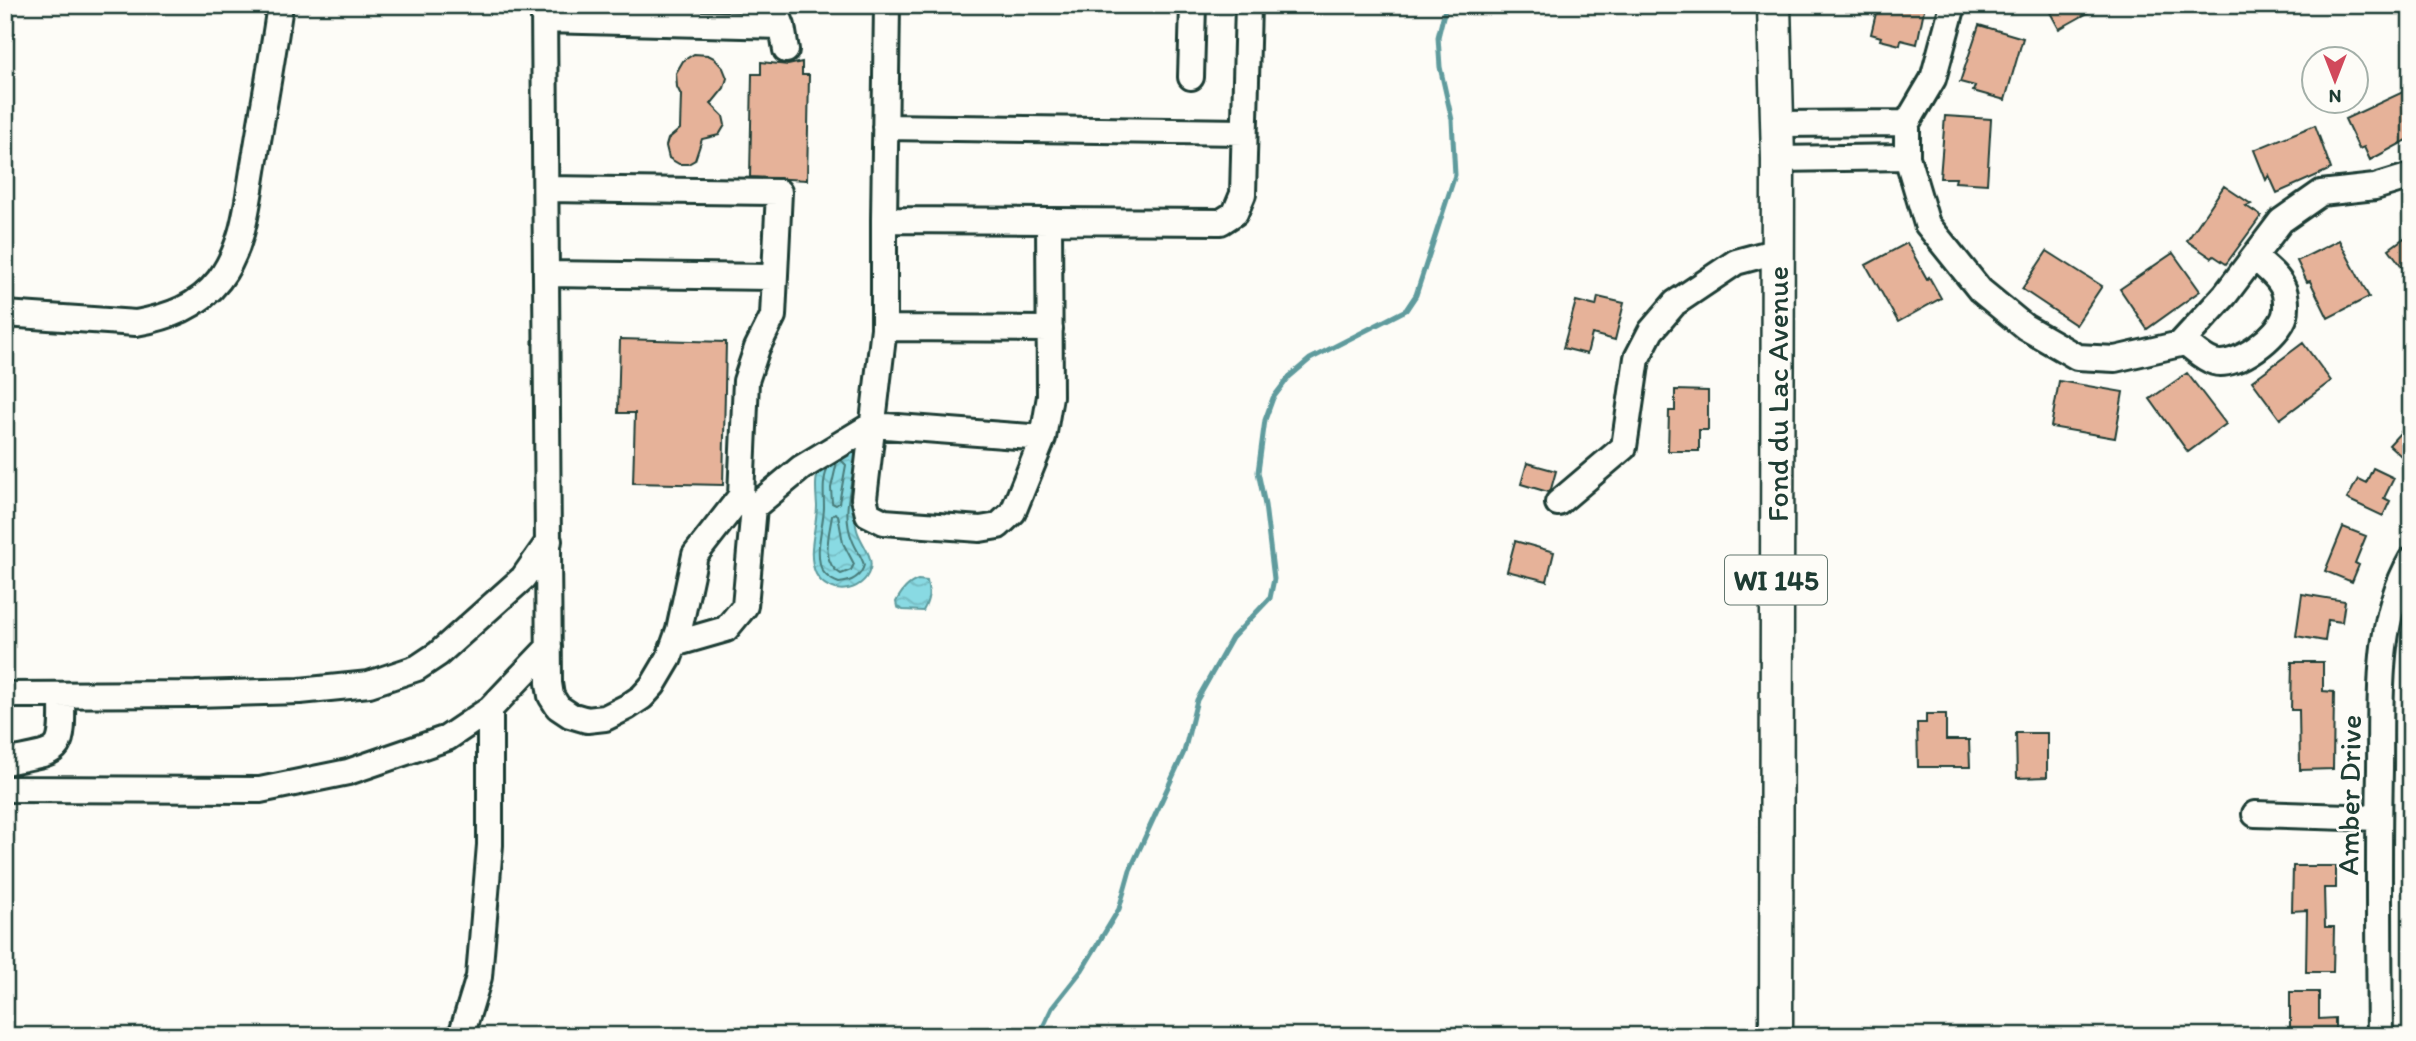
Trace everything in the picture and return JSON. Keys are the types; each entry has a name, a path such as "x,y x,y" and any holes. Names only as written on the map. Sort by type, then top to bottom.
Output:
{"main road":[{"name":"Fond du Lac Avenue","path":"1774,5 1777,124 1776,1036"}],"street":[{"path":"5,314 136,323 175,314 190,306 219,281 236,253 280,5"},
{"path":"887,5 884,328 864,498 868,514 884,522 980,529 998,526 1013,513 1043,438 1050,397 1049,221"},
{"path":"1191,77 1193,5"},
{"path":"884,220 1220,222 1235,213 1242,194 1248,5"},
{"path":"1953,5 1933,79 1907,123 1907,157 1927,224 1980,290 2025,327 2077,357 2115,359 2180,344 2225,295 2281,221 2321,193 2375,187 2411,176"},
{"path":"546,189 779,192 773,316 757,348 746,381 741,496 695,555 674,644 661,673 642,696 627,707 605,718 587,720 558,707 551,696 544,13 781,27"},
{"path":"1777,124 1907,123"},
{"path":"885,127 1244,132"},
{"path":"1777,159 1907,157"},
{"path":"1558,503 1624,447 1637,358 1659,321 1675,303 1736,262 1777,251"},
{"path":"2183,341 2212,362 2220,363 2234,362 2273,336 2285,314 2285,291 2280,281 2254,257"},
{"path":"547,274 774,277"},
{"path":"884,328 1050,329"},
{"path":"674,644 726,629 746,606 754,507 801,468 873,425 1043,438"},
{"path":"5,695 300,691 369,684 394,677 417,668 468,628 523,578 549,541"},
{"name":"Amber Drive","path":"2380,1036 2379,818 2382,643 2403,573 2411,560"},
{"path":"5,789 260,790 348,772 447,738 489,709 549,647"},
{"path":"5,762 48,754 59,744 62,696"},
{"path":"461,1036 479,977 489,845 489,709"},
{"path":"2255,814 2379,818"}],"water":[{"path":"845,444 858,450 855,521 871,564 860,584 845,590 821,581 813,566 812,549 817,514 817,474 825,458"},
{"path":"918,580 927,581 928,585 927,603 923,611 897,607 896,602 903,591"}],"building":[{"path":"1878,5 1925,5 1917,44 1901,40 1900,45 1880,40 1881,37 1871,34"},
{"path":"2046,5 2102,5 2059,29"},
{"path":"1979,25 2023,38 2005,100 1973,91 1975,86 1960,82"},
{"path":"694,54 708,55 723,68 727,78 724,88 711,104 723,116 725,125 719,135 702,139 695,160 688,164 679,164 669,158 666,146 668,139 680,129 681,95 677,87 676,73 683,61"},
{"path":"761,62 788,65 802,62 802,75 809,75 807,180 750,177 752,74 761,74"},
{"path":"2405,91 2411,103 2411,138 2370,160 2364,147 2359,149 2345,119 2351,116 2370,116 2370,107"},
{"path":"1945,116 1991,119 1987,184 1940,178"},
{"path":"2315,125 2331,169 2277,193 2269,175 2266,180 2254,150"},
{"path":"2224,186 2251,204 2246,206 2261,216 2226,264 2187,241"},
{"path":"2411,233 2411,279 2389,249"},
{"path":"2339,240 2369,297 2328,318 2297,261"},
{"path":"1907,243 1941,298 1898,322 1866,265"},
{"path":"2047,251 2102,286 2076,325 2022,289"},
{"path":"2173,253 2200,291 2147,329 2120,289"},
{"path":"1598,297 1624,303 1615,340 1592,334 1587,354 1563,348 1576,301 1596,306"},
{"path":"620,339 726,342 723,485 633,483 635,413 618,413"},
{"path":"2303,343 2331,381 2280,419 2252,381"},
{"path":"2187,373 2226,424 2188,452 2150,399"},
{"path":"2059,381 2123,392 2115,438 2051,427"},
{"path":"1675,390 1708,391 1708,430 1699,430 1699,451 1668,451 1669,411 1675,411"},
{"path":"2411,421 2411,465 2389,445"},
{"path":"1527,463 1556,471 1548,492 1521,484"},
{"path":"2373,468 2394,478 2384,498 2390,501 2383,516 2347,499 2358,479 2366,483"},
{"path":"2343,527 2366,536 2355,563 2359,565 2352,582 2325,571"},
{"path":"1515,541 1554,552 1547,581 1507,571"},
{"path":"2302,594 2345,601 2342,622 2328,620 2325,641 2296,636"},
{"path":"2292,662 2323,662 2323,691 2334,692 2333,769 2300,770 2299,710 2291,710"},
{"path":"1926,714 1946,714 1946,740 1969,740 1970,767 1918,767 1917,723 1926,723"},
{"path":"2016,733 2047,733 2047,777 2017,778"},
{"path":"2293,866 2336,866 2336,888 2324,888 2325,927 2334,927 2333,972 2306,972 2307,910 2292,911"},
{"path":"2290,992 2319,992 2319,1019 2335,1018 2335,1036 2290,1036"}],"waterway":[{"path":"1043,1036 1043,1027 1052,1008 1082,970 1119,909 1130,870 1184,752 1197,700 1232,638 1270,598 1274,579 1258,472 1265,420 1273,398 1289,377 1310,359 1406,310 1416,295 1455,175 1452,120 1440,67 1438,37 1446,5"}]}
